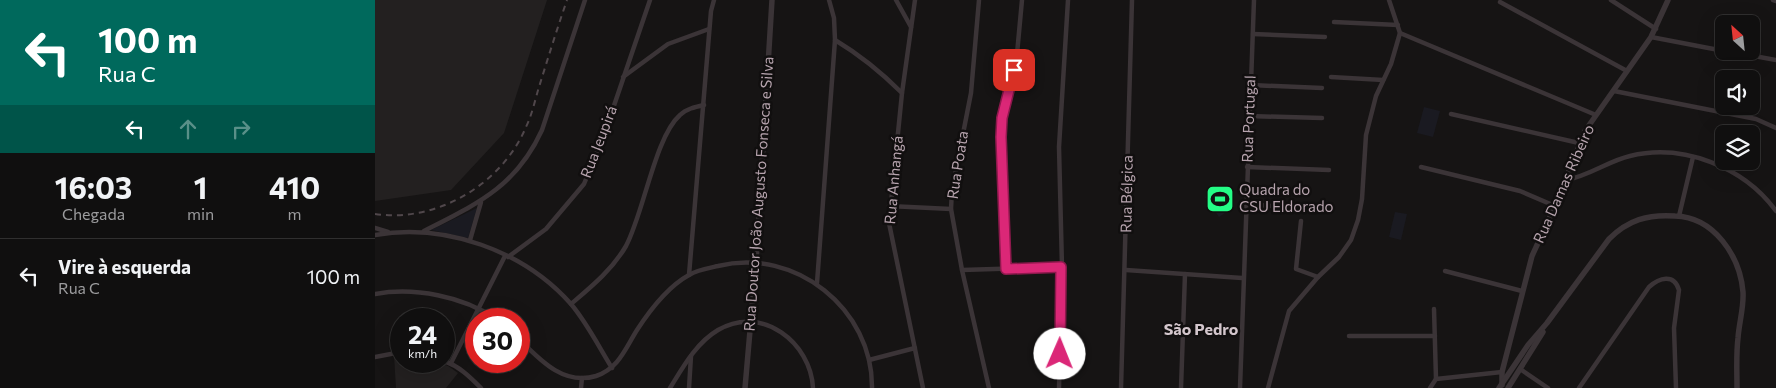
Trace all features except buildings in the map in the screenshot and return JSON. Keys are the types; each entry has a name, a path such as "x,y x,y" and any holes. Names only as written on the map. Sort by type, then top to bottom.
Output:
{"street":[{"path":"424,231 481,202 512,177 534,149 585,0"},
{"name":"Rua Jeupirá","path":"480,308 507,256 546,229 583,184 605,132 650,0"},
{"path":"689,275 709,30 714,0"},
{"name":"Rua Doutor João Augusto Fonseca e Silva","path":"745,388 756,262 772,0"},
{"path":"817,283 835,40 835,18 829,0"},
{"path":"896,0 911,27"},
{"name":"Rua Anhangá","path":"915,0 889,206 890,238 923,388"},
{"name":"Rua Poata","path":"979,0 971,93 952,190 951,209 962,270 989,388"},
{"path":"1006,269 1001,137 1002,118 1017,54 1022,0"},
{"path":"1059,388 1061,267 1059,147 1068,0"},
{"name":"Rua Bélgica","path":"1121,388 1126,270 1132,0"},
{"name":"Rua Portugal","path":"1240,388 1242,278 1255,0"},
{"path":"1268,388 1289,311 1318,276 1339,257 1351,240 1358,220 1362,199 1366,135 1400,32 1389,0"},
{"path":"1611,0 1656,29"},
{"name":"Rua Damas Ribeiro","path":"1501,387 1502,372 1536,244 1555,206 1579,143 1596,115 1651,38 1668,0"},
{"path":"1500,2 1627,71"},
{"path":"1334,22 1399,25"},
{"path":"623,77 668,44 709,30"},
{"path":"1400,32 1596,115"},
{"path":"1253,34 1325,37"},
{"path":"1651,38 1715,49"},
{"path":"835,40 859,54 882,72 902,93"},
{"path":"1760,57 1776,60"},
{"path":"1331,77 1383,80"},
{"path":"1251,85 1322,88"},
{"path":"1614,90 1756,118 1774,126"},
{"path":"571,304 609,269 626,246 638,220 669,129 679,115 691,108 704,105"},
{"path":"1451,114 1579,143"},
{"path":"1249,116 1322,118"},
{"path":"1566,180 1576,178 1629,156 1655,152 1693,157 1711,161 1744,179 1776,211"},
{"path":"1679,216 1693,157"},
{"path":"1247,167 1329,170"},
{"path":"1421,167 1520,190 1555,206"},
{"path":"470,240 481,202"},
{"path":"1246,204 1314,209"},
{"path":"889,206 951,209"},
{"path":"1508,388 1547,323 1598,251 1617,231 1636,220 1657,215 1679,216 1705,225 1723,240 1737,266 1743,293 1738,337 1737,388"},
{"path":"1301,221 1296,269 1318,276"},
{"path":"375,228 389,232"},
{"path":"375,235 389,232 424,231 470,240 507,256 543,279 571,304 583,320 611,368"},
{"path":"530,349 556,372 582,378 596,376 621,360 652,310 689,275 729,263 756,262 794,272 817,283 848,312 859,331 869,360 872,388"},
{"path":"962,270 1061,267"},
{"path":"1126,270 1242,278"},
{"path":"1445,271 1522,291"},
{"path":"1181,388 1185,274"},
{"path":"1579,388 1649,287 1656,280 1666,278 1673,281 1679,290 1674,328 1676,388"},
{"path":"375,294 390,292 420,293 441,297 476,308"},
{"path":"1430,388 1436,379 1434,309"},
{"path":"669,388 691,355 720,329 736,323 750,322 775,329 796,343 806,358 812,374 813,388"},
{"path":"1501,387 1528,345 1547,323"},
{"name":"Rua Jeupirá","path":"455,355 465,336"},
{"path":"1349,336 1435,336"},
{"path":"1520,369 1520,364 1528,345"},
{"path":"869,360 915,348"},
{"path":"375,357 390,354"},
{"path":"689,388 691,355"},
{"path":"455,366 481,388"},
{"path":"1520,369 1549,388"},
{"path":"1436,379 1502,372"},
{"path":"581,388 582,378"},
{"path":"1272,378 1273,388"}],"shaded area":[{"path":"375,0 547,0 504,133 451,190 375,201"},
{"path":"1424,107 1440,111 1433,137 1417,133"},
{"path":"1216,189 1231,209 1219,217 1205,197"},
{"path":"477,208 468,238 431,230"},
{"path":"1395,212 1407,214 1401,240 1389,237"},
{"path":"455,371 458,373 446,388 396,388 395,373 455,373"}],"railway":[{"path":"375,214 398,215 421,212 444,205 465,195 484,182 501,166 515,147 532,112 567,0"}],"place":[{"name":"Quadra do CSU Eldorado","path":"1220,199"}],"district":[{"name":"São Pedro","path":"1201,329"}],"route":[{"path":"1014,70 1002,118 1001,137 1006,269 1061,267 1060,354"}]}
